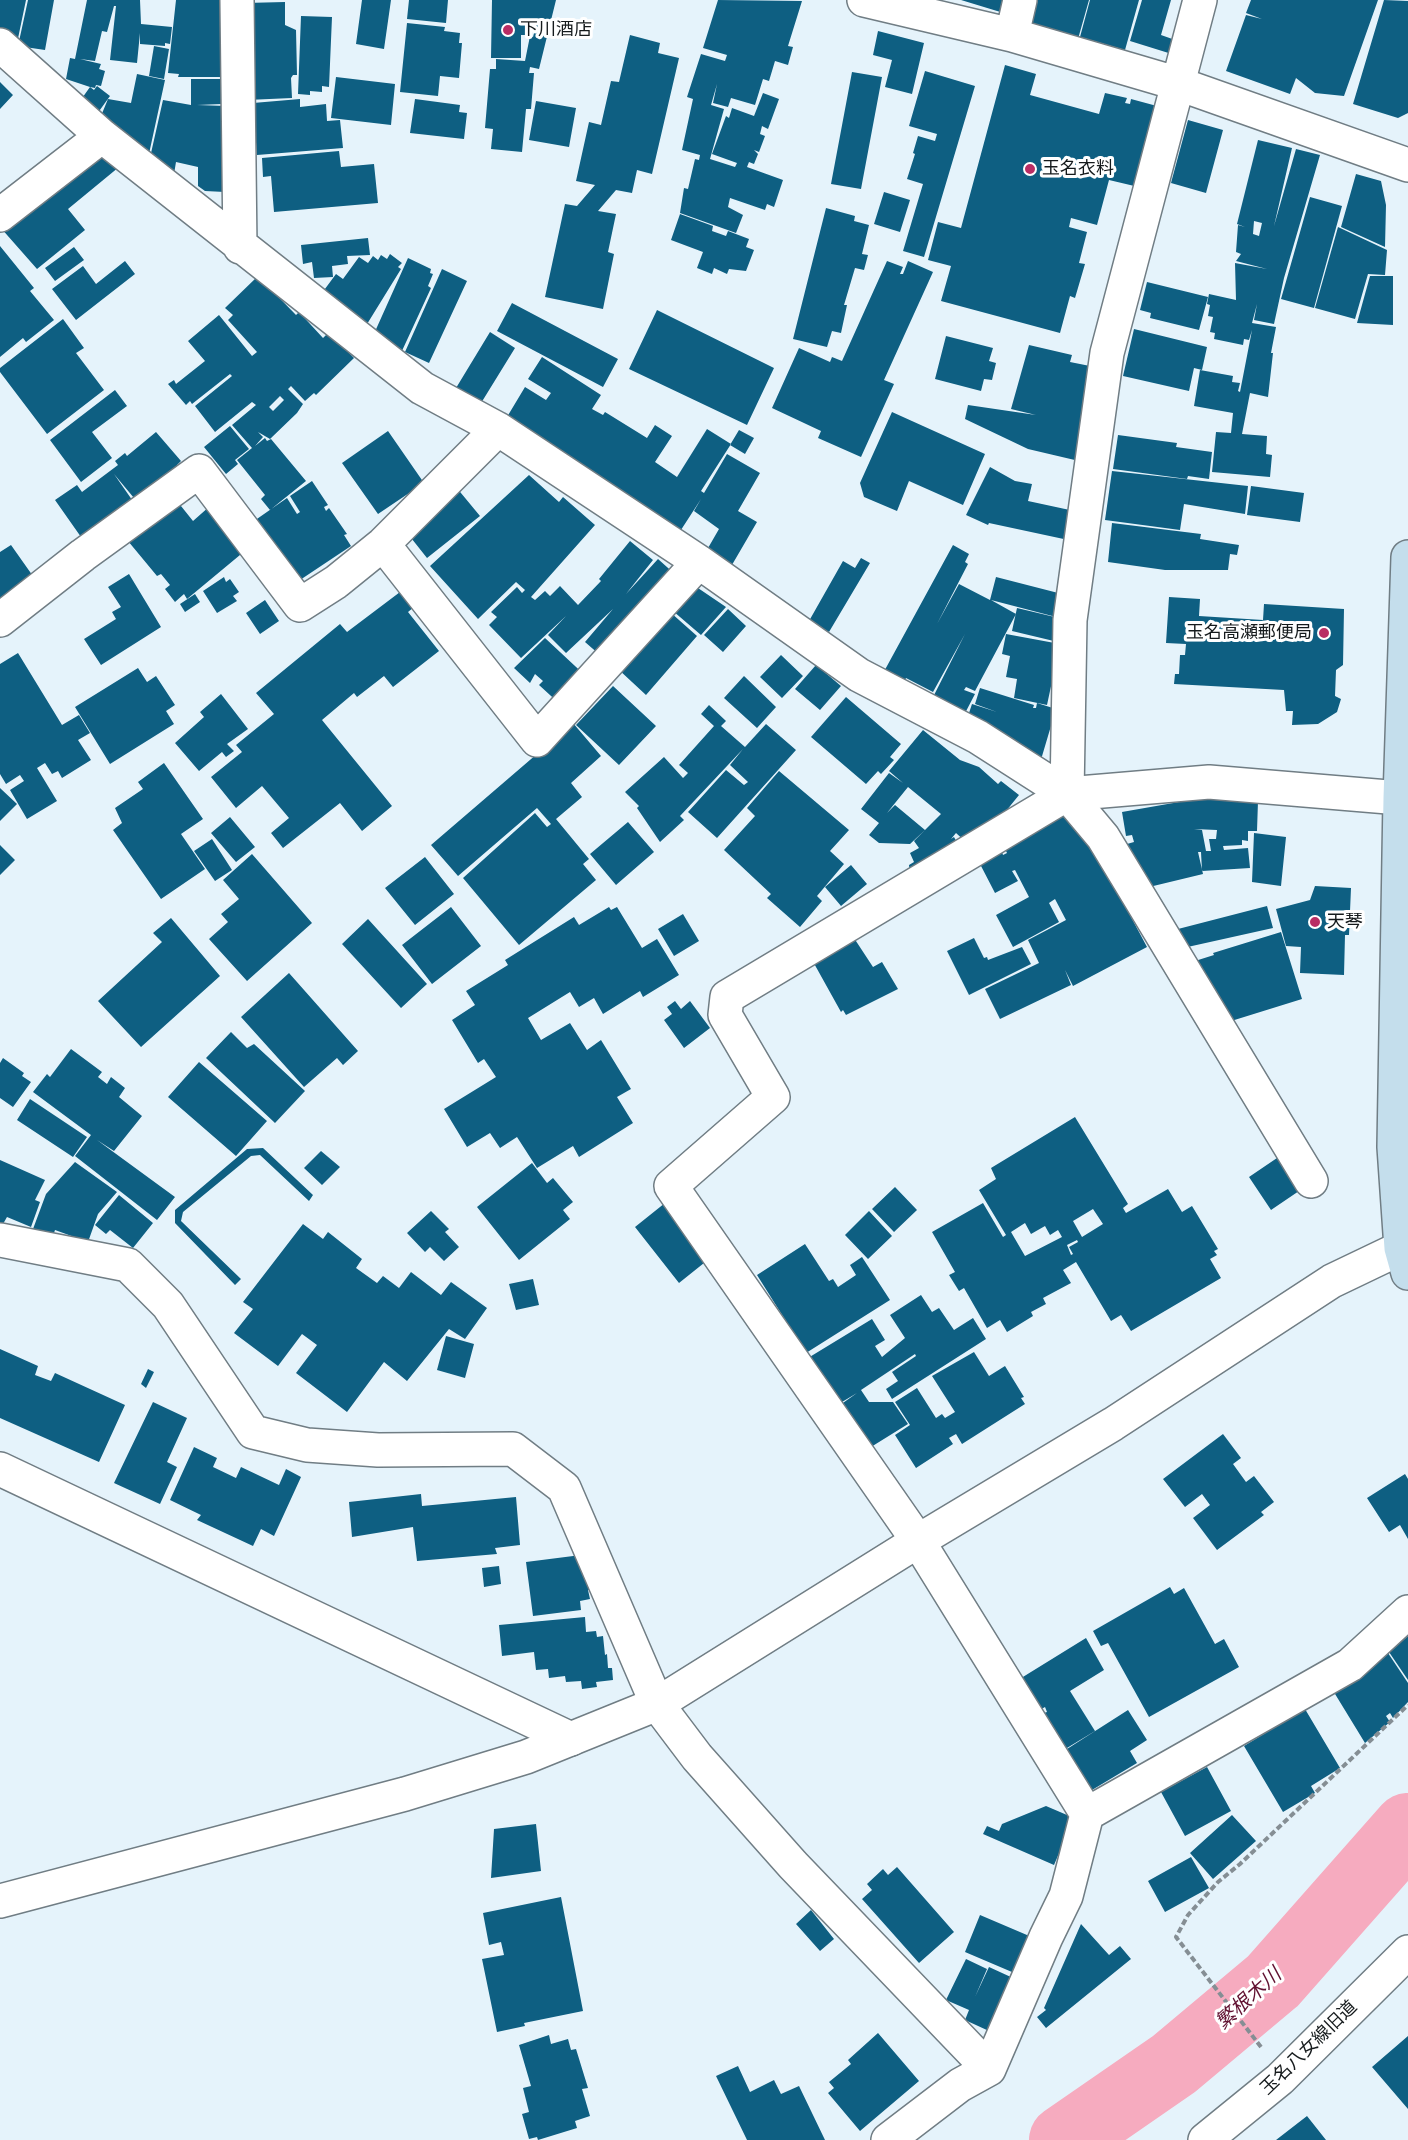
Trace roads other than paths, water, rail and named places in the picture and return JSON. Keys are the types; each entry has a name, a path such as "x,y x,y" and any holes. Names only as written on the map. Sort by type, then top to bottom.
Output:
{"main road":[{"path":"1404,1261 1394,1147 1408,557"}],"street":[{"path":"237,0 240,247"},
{"path":"864,0 1012,35 1179,84 1408,165"},
{"path":"1012,35 1020,0"},
{"path":"1066,795 1070,620 1107,353 1200,0"},
{"path":"0,45 102,136 240,247 422,387 498,429 699,562 858,675 978,737 1066,795 1103,837 1311,1181"},
{"path":"0,214 102,136"},
{"path":"0,620 83,555 199,471 300,605 336,582 383,544 498,429"},
{"path":"383,544 537,740 699,562"},
{"path":"888,2140 960,2085 989,2069 1066,1896 1086,1814 918,1541 671,1186 773,1097 725,1015 727,997 1066,795 1209,782 1404,800"},
{"path":"0,1240 128,1265 168,1305 253,1432 307,1445 378,1450 513,1449 564,1488 657,1704 697,1757 793,1865 989,2069"},
{"path":"0,1901 405,1794 526,1757 657,1704 918,1541 1113,1424 1332,1281 1404,1261"},
{"path":"0,1469 571,1739"},
{"path":"1086,1814 1350,1665 1408,1612"},
{"name":"玉名八女線旧道","path":"1205,2140 1280,2079 1408,1952"}],"waterway":[{"name":"繁根木川","path":"1064,2140 1174,2064 1273,1981 1408,1828"}],"place":[{"name":"下川酒店","path":"508,30"},
{"name":"玉名衣料","path":"1030,169"},
{"name":"玉名高瀬郵便局","path":"1324,633"},
{"name":"天琴","path":"1315,922"}]}
